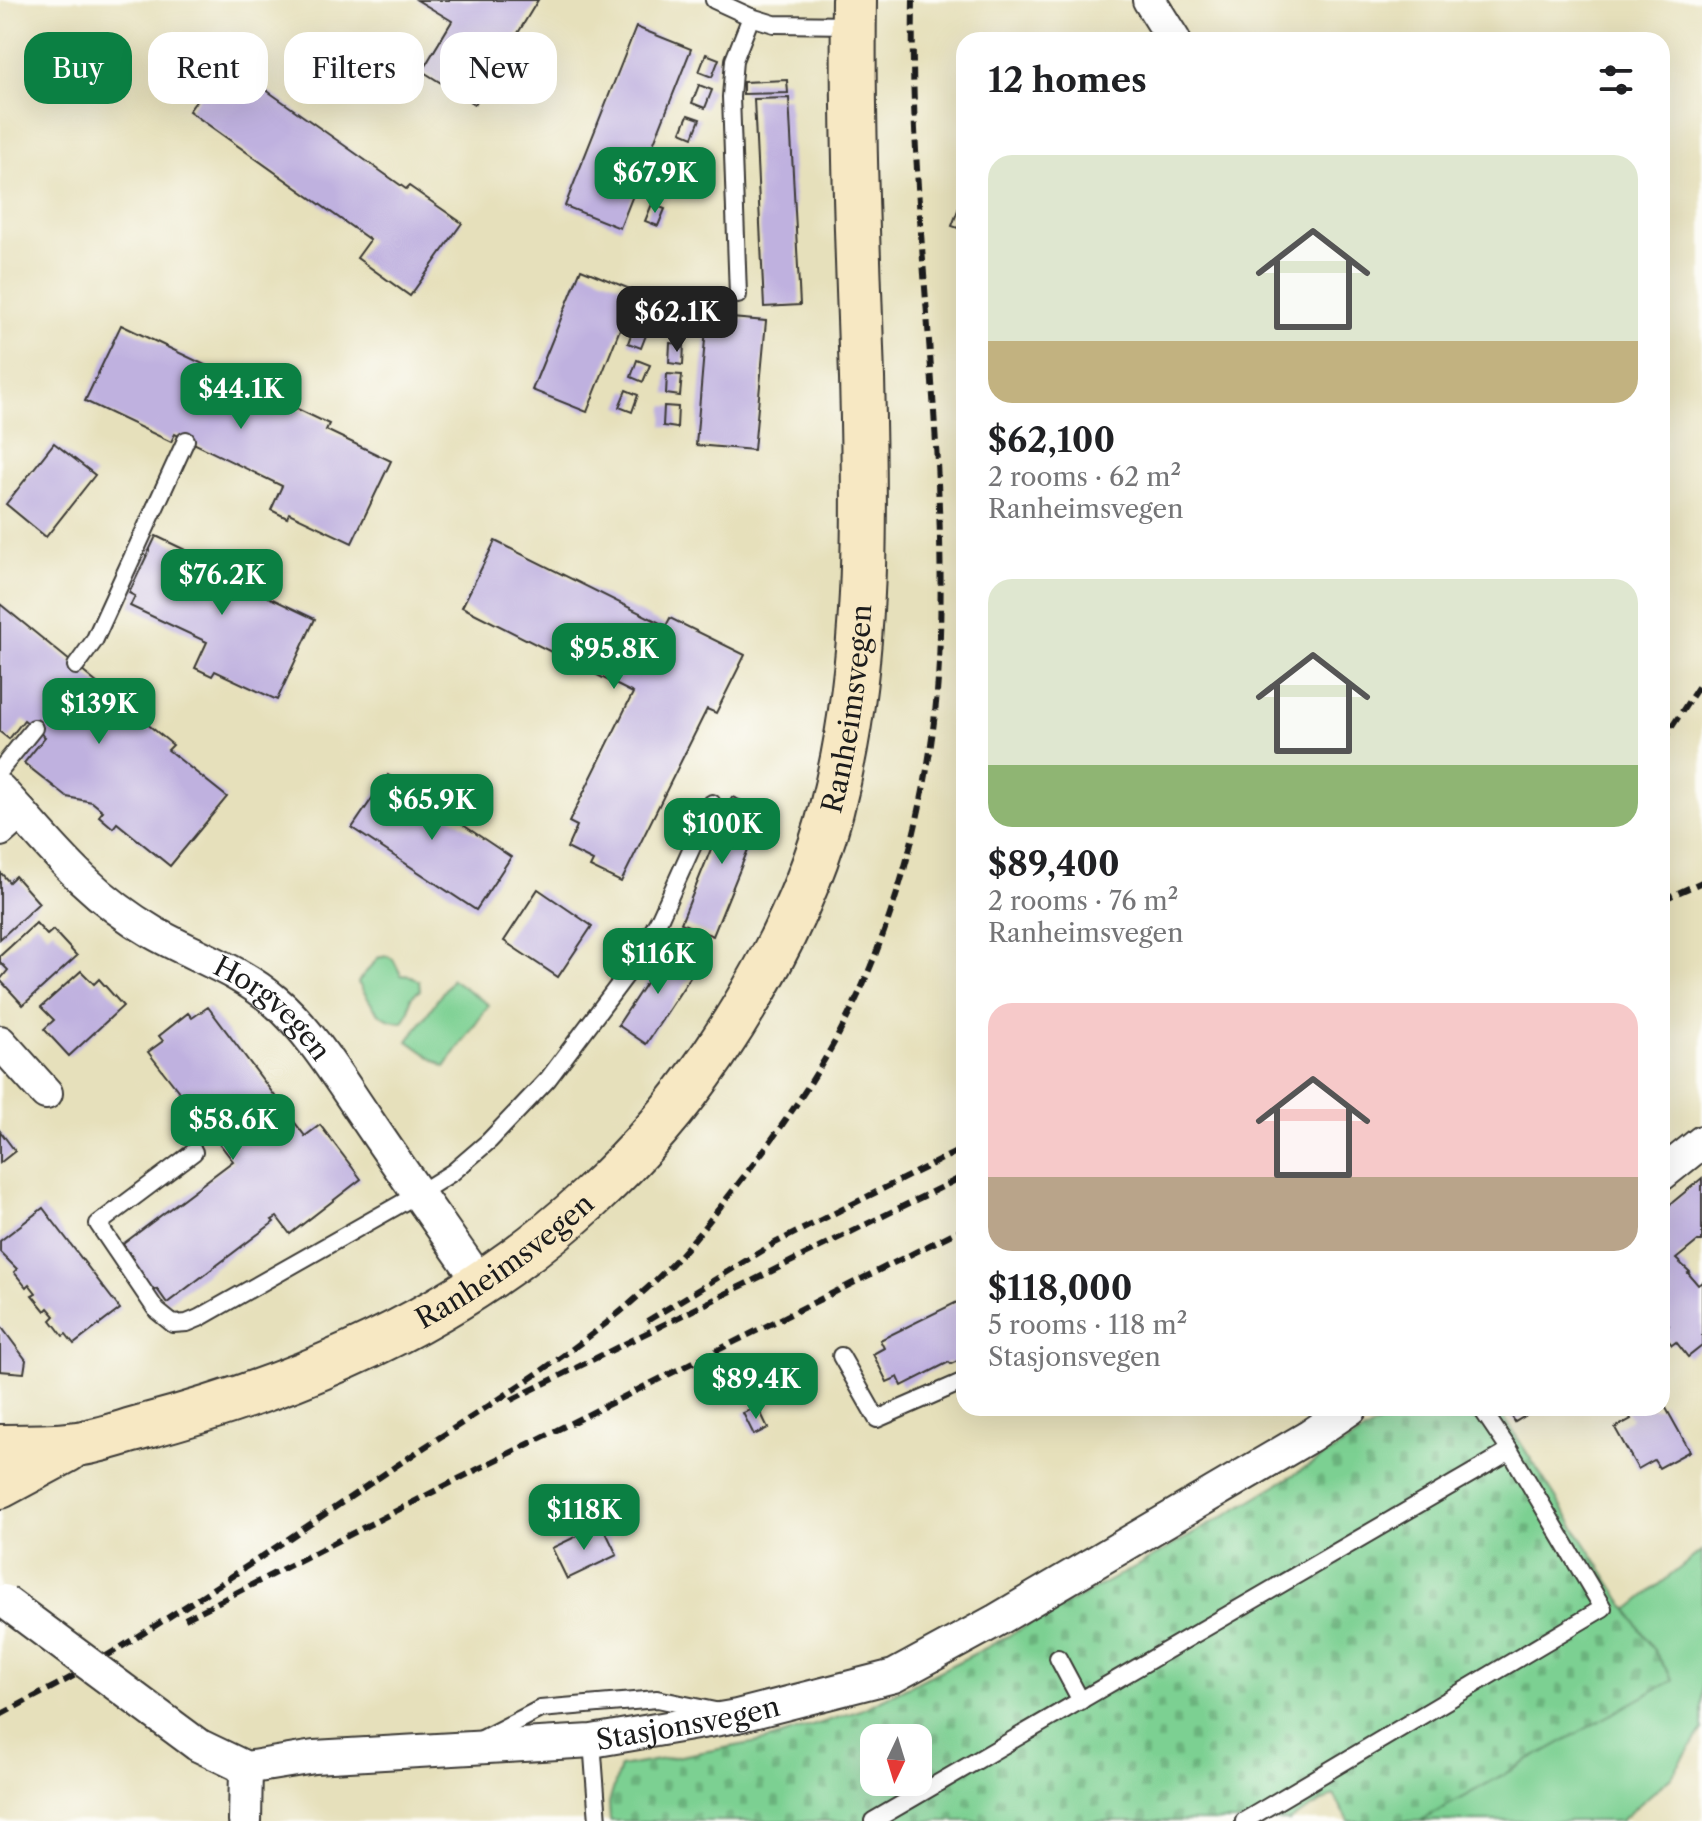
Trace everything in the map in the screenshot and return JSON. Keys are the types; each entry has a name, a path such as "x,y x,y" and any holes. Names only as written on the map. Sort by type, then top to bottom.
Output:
{"street":[{"path":"1149,0 1169,32"},
{"name":"Ranheimsvegen","path":"0,1486 76,1445 195,1413 302,1374 402,1331 482,1285 572,1215 630,1160 686,1095 736,1021 776,952 810,873 830,814 857,666 864,578 865,486 853,107 854,13"},
{"name":"Horgvegen","path":"7,811 114,908 156,934 222,966 276,1001 330,1067 482,1285"},
{"path":"0,1042 46,1093"},
{"path":"1670,1168 1702,1142"},
{"name":"Stasjonsvegen","path":"246,1768 314,1757 592,1741 737,1716 894,1676 997,1620 1339,1416"},
{"name":"Ranheimsvegen","path":"0,1447 76,1445"},
{"path":"2,1599 198,1745 246,1768 245,1821"}],"lane":[{"path":"714,0 774,24 854,13"},
{"path":"738,295 731,97 734,60 751,17"},
{"path":"76,666 94,641 186,440"},
{"path":"0,770 34,728"},
{"path":"194,1152 98,1224 157,1311 173,1324 199,1318 418,1194 453,1172 489,1141 548,1079 633,966 660,918 712,803"},
{"path":"841,1356 877,1419 956,1384"},
{"path":"1244,1821 1603,1608 1486,1416"},
{"path":"873,1821 1510,1451"},
{"path":"1058,1658 1081,1701"},
{"path":"468,1746 540,1709 657,1699 737,1716"},
{"path":"592,1741 598,1821"}],"green space":[{"path":"387,956 393,959 401,975 419,981 420,990 411,997 409,1012 403,1022 380,1014 358,983 377,958"},
{"path":"452,979 489,1005 445,1067 408,1041"},
{"path":"1392,1416 1503,1416 1673,1680 1420,1821 1349,1821 1334,1795 1289,1821 610,1821 609,1803 620,1767 769,1740 861,1710 986,1648 1146,1561"},
{"path":"1702,1550 1702,1730 1671,1777 1620,1821 1420,1821 1672,1680 1628,1610"}],"building":[{"path":"417,0 538,0 519,32 445,32 452,21"},
{"path":"636,27 691,49 620,228 565,206"},
{"path":"440,41 440,82 424,72"},
{"path":"706,54 719,59 712,77 699,72"},
{"path":"787,80 788,93 743,94 743,82"},
{"path":"699,85 712,90 705,108 692,103"},
{"path":"268,91 406,189 409,186 462,223 410,296 357,258 370,240 189,111 194,104 268,104"},
{"path":"789,98 800,305 764,307 754,99"},
{"path":"688,115 700,119 693,137 681,132"},
{"path":"676,144 688,149 681,167 669,162"},
{"path":"664,174 677,179 670,196 657,191"},
{"path":"652,204 665,209 658,226 645,221"},
{"path":"581,269 635,291 587,412 532,390"},
{"path":"647,296 659,300 653,318 640,313"},
{"path":"673,311 687,312 686,333 672,331"},
{"path":"707,316 766,321 754,450 696,445"},
{"path":"635,324 648,330 641,348 628,343"},
{"path":"121,325 329,424 326,430 391,461 352,543 289,513 287,518 271,510 282,486 175,434 171,442 85,401"},
{"path":"670,343 684,344 683,365 669,363"},
{"path":"637,360 650,365 643,382 631,377"},
{"path":"667,374 682,375 680,396 666,394"},
{"path":"626,390 638,395 632,412 619,407"},
{"path":"664,406 678,407 677,428 663,426"},
{"path":"54,443 95,475 46,537 6,504"},
{"path":"156,536 252,582 249,588 315,619 277,700 215,671 212,676 195,668 207,642 130,606 135,596 129,593"},
{"path":"495,541 666,626 670,618 745,655 716,713 707,709 621,882 590,867 593,861 567,848 577,826 569,822 633,693 462,607"},
{"path":"0,604 173,745 168,750 227,797 170,866 117,823 113,828 99,816 103,811 92,802 67,797 24,763 45,737 24,720 9,739 0,732"},
{"path":"388,775 511,857 476,910 352,828"},
{"path":"732,797 764,810 713,936 681,923"},
{"path":"0,872 9,882 15,876 39,903 0,939"},
{"path":"538,889 592,926 558,977 504,941"},
{"path":"36,923 47,935 53,930 77,956 23,1005 0,980 8,970 0,962 0,956"},
{"path":"669,948 697,967 646,1044 618,1025"},
{"path":"81,971 94,984 99,979 123,1006 69,1056 44,1029 54,1020 41,1007"},
{"path":"208,1007 305,1136 320,1125 361,1179 290,1234 277,1217 272,1220 274,1222 167,1303 157,1289 153,1292 130,1261 133,1258 123,1244 233,1161 148,1052 163,1041 159,1036 188,1013 192,1018"},
{"path":"0,1131 15,1151 0,1163"},
{"path":"1702,1178 1702,1241 1676,1259 1698,1285 1702,1282 1702,1346 1688,1357 1676,1342 1672,1345 1670,1343 1670,1204"},
{"path":"43,1208 120,1309 74,1344 66,1334 63,1336 51,1320 55,1316 48,1308 45,1311 32,1295 36,1293 29,1284 26,1287 14,1272 17,1269 0,1252 0,1241"},
{"path":"956,1302 956,1362 949,1362 902,1386 898,1377 887,1382 873,1354 884,1348 880,1340"},
{"path":"0,1325 26,1360 24,1373 0,1371"},
{"path":"758,1407 768,1428 754,1435 743,1413"},
{"path":"1670,1415 1690,1451 1659,1468 1654,1460 1638,1469 1615,1428 1631,1419 1629,1416"},
{"path":"602,1524 617,1555 567,1579 552,1548"}],"railway":[{"path":"75,1675 277,1547 531,1378 627,1306 686,1248 756,1160 804,1092 850,1013 889,917 918,815 928,763 939,662 939,496 917,166 913,0"},
{"path":"1670,730 1702,681"},
{"path":"1670,896 1702,882"},
{"path":"647,1321 775,1243 956,1152"},
{"path":"511,1400 956,1180"},
{"path":"185,1619 476,1470 956,1232"},
{"path":"0,1715 85,1670"}]}
